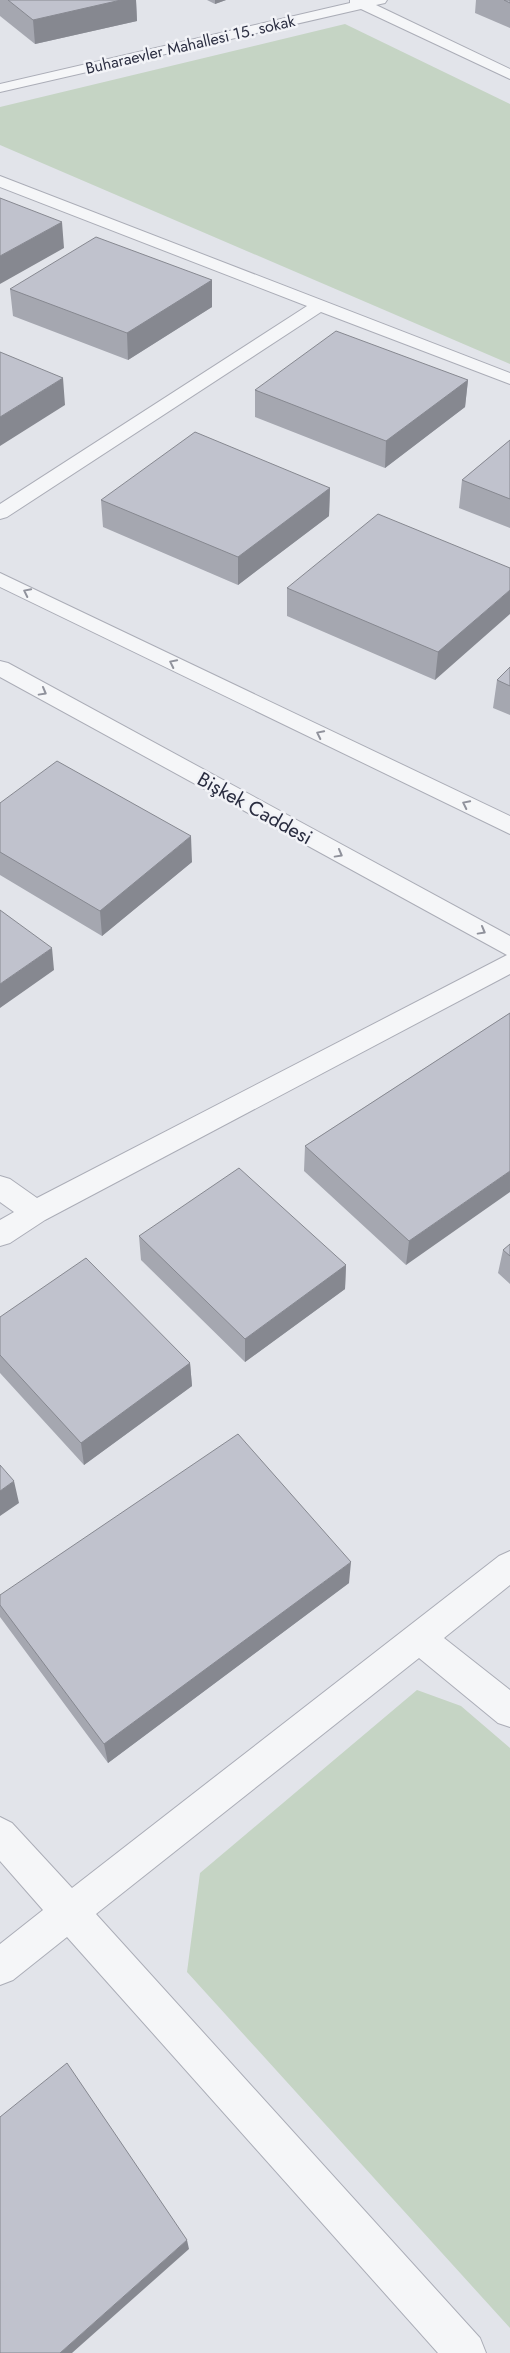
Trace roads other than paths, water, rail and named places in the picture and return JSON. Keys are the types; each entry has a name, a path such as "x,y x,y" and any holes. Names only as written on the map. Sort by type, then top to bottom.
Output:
{"street":[{"name":"Buharaevler Mahallesi 15. sokak","path":"0,88 359,2 380,0"},
{"path":"359,2 510,75"},
{"path":"0,181 510,379"},
{"path":"0,513 320,305"},
{"path":"0,579 510,826"},
{"name":"Bişkek Caddesi","path":"0,668 510,947"},
{"path":"0,1235 35,1212 510,964"},
{"path":"0,1187 35,1212"},
{"path":"0,1967 510,1566"},
{"path":"418,1637 510,1711"},
{"path":"0,1835 465,2353"}]}
